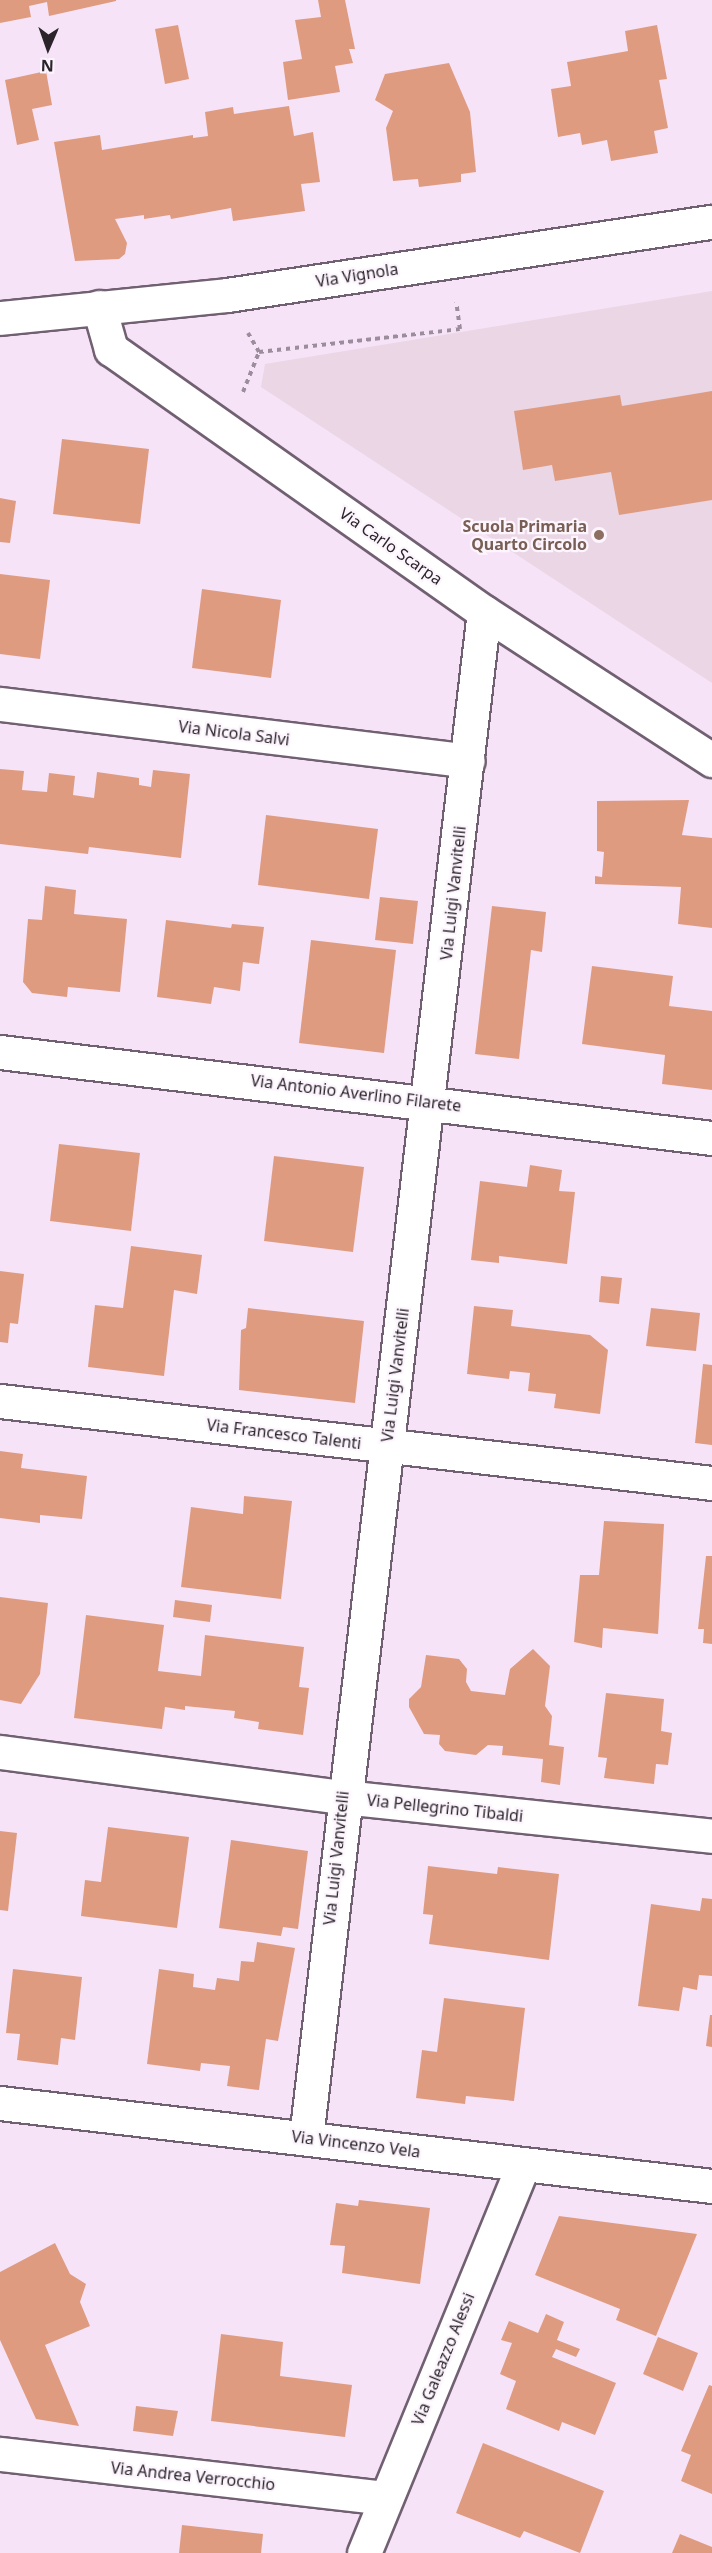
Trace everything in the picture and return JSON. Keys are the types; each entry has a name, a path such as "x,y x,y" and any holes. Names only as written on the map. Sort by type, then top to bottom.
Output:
{"street":[{"name":"Via Vignola","path":"0,318 227,295 712,222"},
{"name":"Via Carlo Scarpa","path":"99,307 111,349 484,612 712,760"},
{"name":"Via Luigi Vanvitelli","path":"306,2138 343,1797 429,1101 484,612"},
{"name":"Via Nicola Salvi","path":"0,704 468,761"},
{"name":"Via Antonio Averlino Filarete","path":"0,1052 429,1101 712,1138"},
{"name":"Via Francesco Talenti","path":"0,1401 712,1483"},
{"name":"Via Pellegrino Tibaldi","path":"0,1752 343,1797 712,1836"},
{"name":"Via Vincenzo Vela","path":"0,2103 712,2186"},
{"name":"Via Galeazzo Alessi","path":"364,2553 523,2165"},
{"name":"Via Andrea Verrocchio","path":"0,2454 386,2498"}],"path":[{"path":"259,352 460,329 449,261"},
{"path":"227,295 259,352"},
{"path":"208,416 244,391 259,352"}],"shaded area":[{"name":"Scuola Primaria Quarto Circolo","path":"712,291 712,683 261,387 265,364"}],"building":[{"path":"0,0 116,1 49,16 47,2 29,6 31,17 0,23"},
{"path":"318,0 345,0 355,49 349,49 353,63 335,66 340,92 288,100 283,62 302,59 295,20 321,17"},
{"path":"178,25 189,79 165,84 155,29"},
{"path":"657,25 667,79 659,80 668,128 654,131 658,153 611,161 607,140 582,145 580,133 558,137 551,89 571,86 567,62 628,51 625,31"},
{"path":"449,63 470,112 476,172 461,174 461,182 419,187 418,179 393,181 386,128 393,111 375,100 385,74"},
{"path":"46,71 52,105 32,109 39,140 17,145 5,80"},
{"path":"289,106 294,136 313,132 320,182 301,184 305,211 233,221 231,208 171,219 170,215 144,219 144,215 115,219 127,243 125,254 119,259 75,261 54,142 100,135 102,150 193,135 193,138 208,136 205,112 233,107 234,114"},
{"path":"712,391 712,500 619,515 611,472 555,481 552,465 523,470 514,411 620,395 622,406"},
{"path":"62,439 149,449 140,524 53,514"},
{"path":"0,498 16,501 10,543 0,542"},
{"path":"0,574 50,580 40,659 0,654"},
{"path":"202,589 281,600 271,678 192,668"},
{"path":"0,769 24,771 22,790 47,792 49,773 75,776 73,795 94,798 97,772 139,778 139,785 151,787 153,770 190,774 181,858 89,847 88,854 0,844"},
{"path":"689,800 682,835 712,838 712,928 678,924 681,887 595,884 595,876 602,877 604,852 597,851 597,801"},
{"path":"266,815 378,829 369,899 258,885"},
{"path":"45,886 76,890 74,914 127,919 120,992 68,987 67,997 32,993 23,982 28,919 42,920"},
{"path":"380,897 418,901 413,944 375,940"},
{"path":"492,906 546,912 542,952 531,950 519,1059 475,1054"},
{"path":"166,920 231,928 232,924 264,927 259,964 243,962 240,991 214,987 211,1004 157,997"},
{"path":"311,940 396,950 384,1053 299,1043"},
{"path":"592,966 673,976 669,1006 712,1011 712,1090 662,1084 665,1055 582,1044"},
{"path":"59,1144 140,1153 131,1231 50,1221"},
{"path":"274,1156 364,1167 353,1252 264,1241"},
{"path":"530,1165 562,1170 559,1191 575,1192 567,1264 499,1256 499,1263 471,1260 480,1181 527,1187"},
{"path":"131,1246 202,1255 197,1294 174,1290 164,1376 88,1367 95,1305 123,1308"},
{"path":"0,1271 24,1274 18,1324 10,1323 8,1343 0,1342"},
{"path":"601,1276 622,1278 619,1304 599,1302"},
{"path":"474,1306 513,1310 511,1326 590,1335 608,1350 600,1414 554,1408 556,1394 528,1391 530,1373 510,1371 509,1379 467,1374"},
{"path":"248,1308 364,1321 355,1403 239,1390 241,1330 246,1328"},
{"path":"651,1308 700,1313 696,1351 646,1346"},
{"path":"703,1364 712,1365 712,1445 695,1443"},
{"path":"0,1451 23,1454 21,1468 87,1476 82,1519 40,1515 40,1523 0,1518"},
{"path":"244,1496 292,1501 281,1599 181,1587 191,1507 243,1514"},
{"path":"604,1521 664,1524 658,1634 603,1628 602,1648 574,1642 580,1575 599,1575"},
{"path":"706,1556 712,1556 712,1644 703,1643 704,1629 698,1629"},
{"path":"0,1597 48,1603 40,1674 21,1704 0,1700"},
{"path":"175,1600 212,1605 210,1622 173,1617"},
{"path":"86,1615 164,1625 158,1671 201,1676 205,1635 304,1647 299,1687 309,1688 303,1735 258,1729 259,1722 234,1718 235,1711 185,1706 185,1710 165,1707 162,1729 74,1718"},
{"path":"533,1649 550,1666 545,1706 552,1716 549,1745 564,1747 560,1785 541,1782 543,1759 502,1755 503,1746 488,1745 476,1755 445,1751 439,1744 440,1735 424,1734 409,1707 409,1699 421,1687 426,1655 459,1659 467,1669 466,1682 471,1691 505,1695 510,1669"},
{"path":"606,1693 664,1699 661,1731 672,1733 668,1765 656,1764 654,1784 604,1778 607,1758 598,1757"},
{"path":"108,1827 189,1837 177,1928 81,1916 85,1880 101,1882"},
{"path":"0,1831 17,1833 8,1911 0,1910"},
{"path":"231,1840 308,1851 298,1929 283,1927 281,1936 219,1928"},
{"path":"428,1866 497,1874 498,1867 559,1874 549,1960 429,1944 433,1915 423,1914"},
{"path":"702,1898 712,1899 712,1976 699,1975 697,1990 683,1987 679,2011 638,2006 651,1904 700,1911"},
{"path":"257,1942 295,1948 278,2041 266,2039 259,2090 227,2086 230,2066 201,2063 200,2071 147,2064 159,1969 194,1974 193,1987 215,1990 217,1978 239,1981 241,1961 254,1962"},
{"path":"13,1969 82,1977 75,2040 61,2038 58,2065 17,2060 20,2034 6,2033"},
{"path":"444,1998 525,2008 514,2101 466,2096 465,2104 416,2098 422,2050 437,2052"},
{"path":"710,2015 712,2015 712,2047 706,2046"},
{"path":"359,2200 430,2208 420,2284 342,2273 345,2246 330,2245 336,2203 358,2206"},
{"path":"559,2216 697,2234 656,2336 616,2320 620,2309 535,2275"},
{"path":"55,2243 70,2274 86,2284 80,2302 90,2326 45,2345 79,2426 36,2419 0,2340 0,2272"},
{"path":"546,2314 564,2322 557,2340 580,2349 576,2357 556,2349 552,2357 616,2383 595,2435 562,2422 559,2431 506,2409 516,2381 500,2374 512,2343 501,2340 509,2321 538,2333"},
{"path":"221,2334 283,2342 280,2376 352,2385 345,2437 211,2421"},
{"path":"658,2337 698,2353 683,2391 643,2374"},
{"path":"709,2385 712,2386 712,2494 681,2481 691,2455 681,2451"},
{"path":"136,2406 178,2411 173,2436 133,2431"},
{"path":"483,2443 604,2491 580,2553 524,2531 520,2538 456,2513"},
{"path":"182,2525 263,2534 261,2553 179,2553"},
{"path":"680,2534 712,2547 712,2553 672,2553"}],"place":[{"name":"Scuola Primaria Quarto Circolo","path":"599,535"}]}
